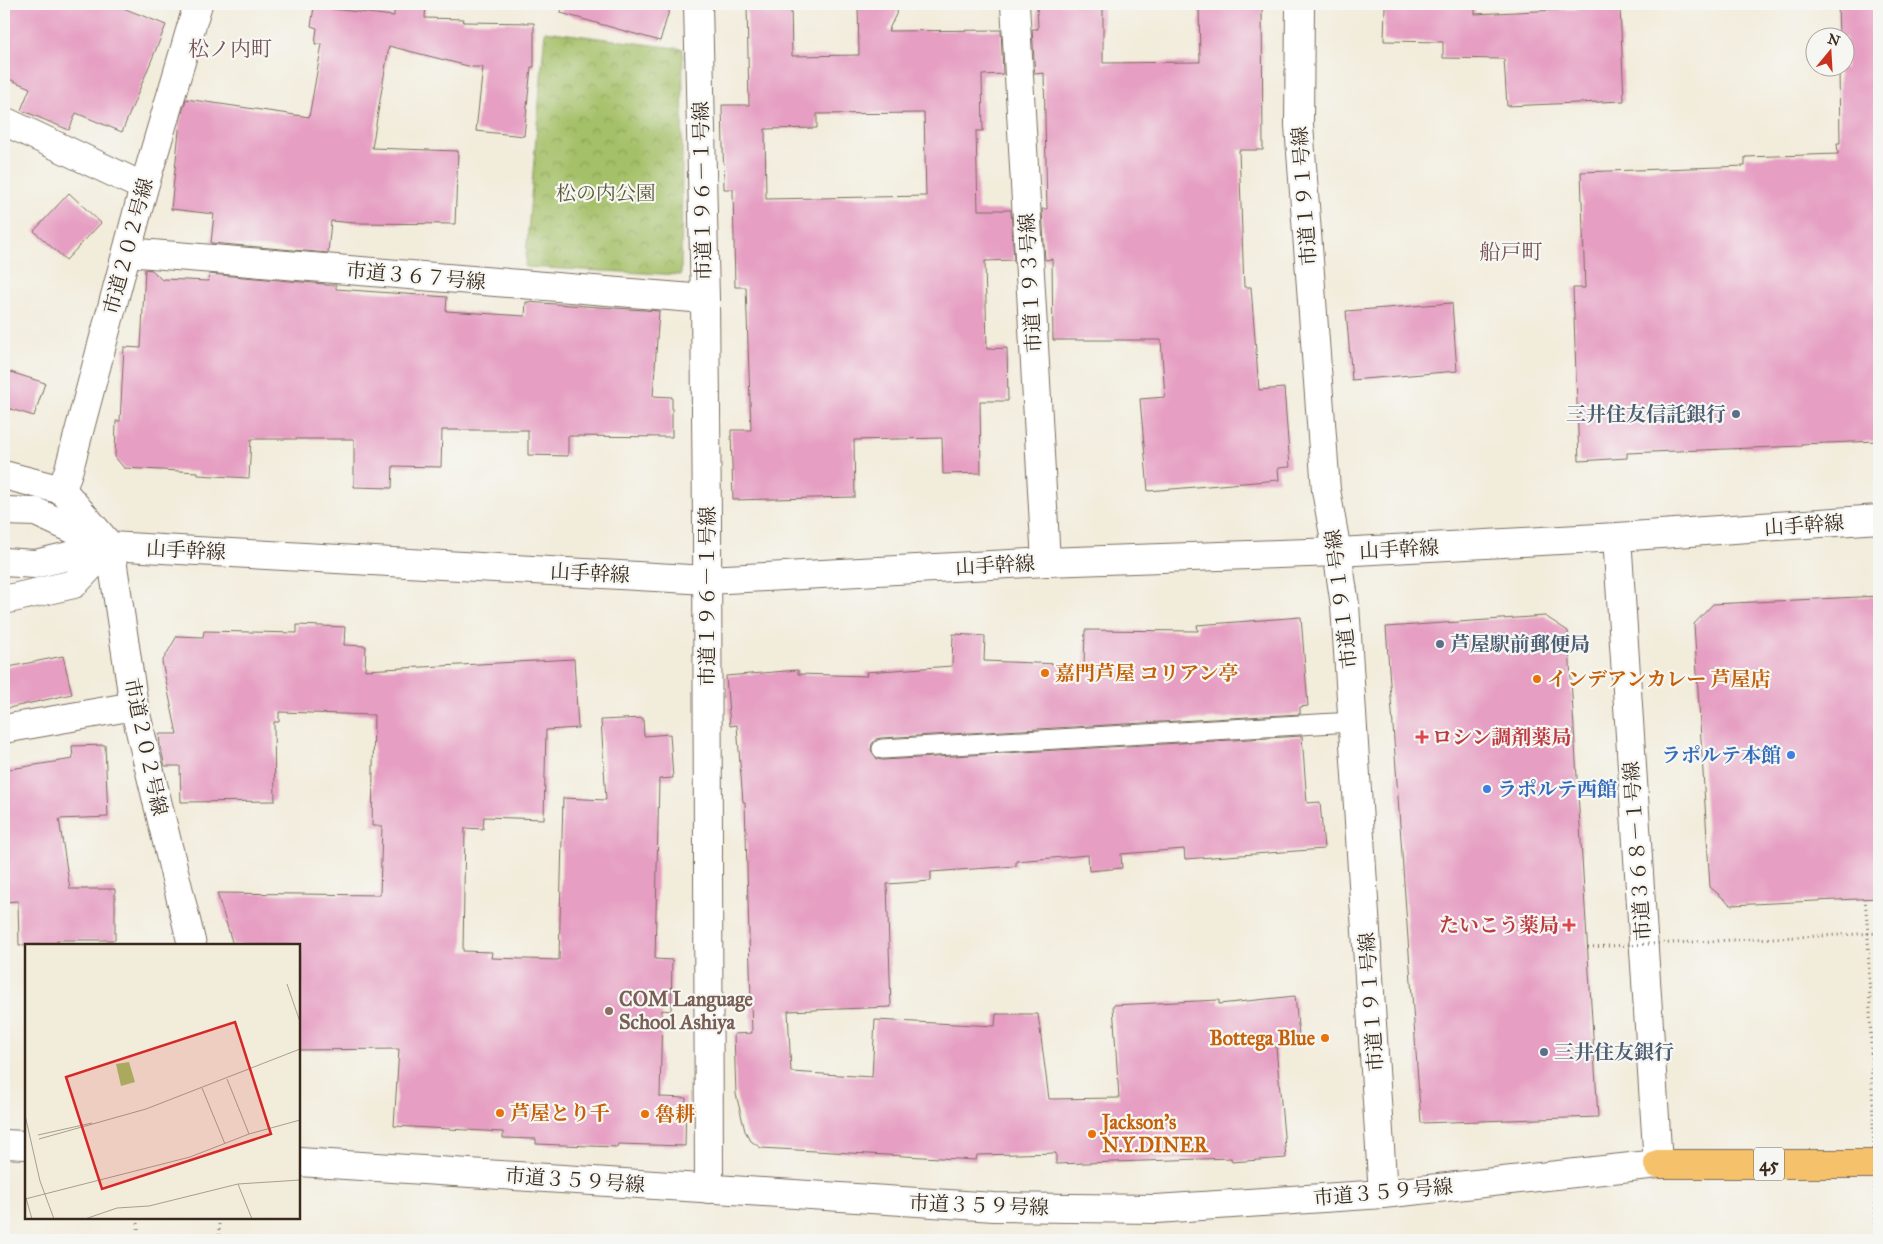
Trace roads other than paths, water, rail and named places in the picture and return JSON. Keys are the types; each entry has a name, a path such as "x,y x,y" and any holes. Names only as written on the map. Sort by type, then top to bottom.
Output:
{"main road":[{"name":"45","path":"1658,1164 1879,1164"}],"street":[{"name":"市道２０２号線","path":"62,490 70,469 144,187 198,4"},
{"name":"市道１９６－１号線","path":"698,4 705,299 709,1189"},
{"name":"市道１９３号線","path":"1014,4 1046,562"},
{"name":"市道１９１号線","path":"1300,4 1299,125 1326,490 1345,604 1383,1194"},
{"path":"4,121 144,187"},
{"name":"市道３６７号線","path":"126,252 705,299"},
{"path":"4,475 62,490 110,546 74,584 4,600"},
{"name":"山手幹線","path":"4,511 36,512 110,546"},
{"name":"山手幹線","path":"4,562 35,564 110,546 707,580 1046,562 1337,552 1617,537 1879,519"},
{"name":"市道３６８－１号線","path":"1617,537 1658,1164"},
{"name":"市道２０２号線","path":"110,546 134,706 192,944"},
{"path":"4,729 134,706"},
{"path":"4,1144 25,1145"},
{"name":"市道３５９号線","path":"300,1162 994,1207 1156,1209 1383,1194 1658,1164"}],"lane":[{"path":"882,749 1353,722"}],"place":[{"name":"三井住友信託銀行","path":"1736,414"},
{"name":"芦屋駅前郵便局","path":"1440,644"},
{"name":"嘉門芦屋 コリアン亭","path":"1045,673"},
{"name":"インデアンカレー 芦屋店","path":"1537,679"},
{"name":"ロシン調剤薬局","path":"1422,737"},
{"name":"ラポルテ本館","path":"1791,755"},
{"name":"ラポルテ西館","path":"1487,789"},
{"name":"たいこう薬局","path":"1569,925"},
{"name":"COM Language School Ashiya","path":"609,1011"},
{"name":"Bottega Blue","path":"1325,1038"},
{"name":"三井住友銀行","path":"1544,1052"},
{"name":"芦屋とり千","path":"500,1113"},
{"name":"魯耕","path":"645,1114"},
{"name":"Jackson's N.Y.DINER","path":"1092,1134"}],"district":[{"name":"松ノ内町","path":"230,49"},
{"name":"船戸町","path":"1511,252"}],"park label":[{"name":"松の内公園","path":"606,193"}]}
